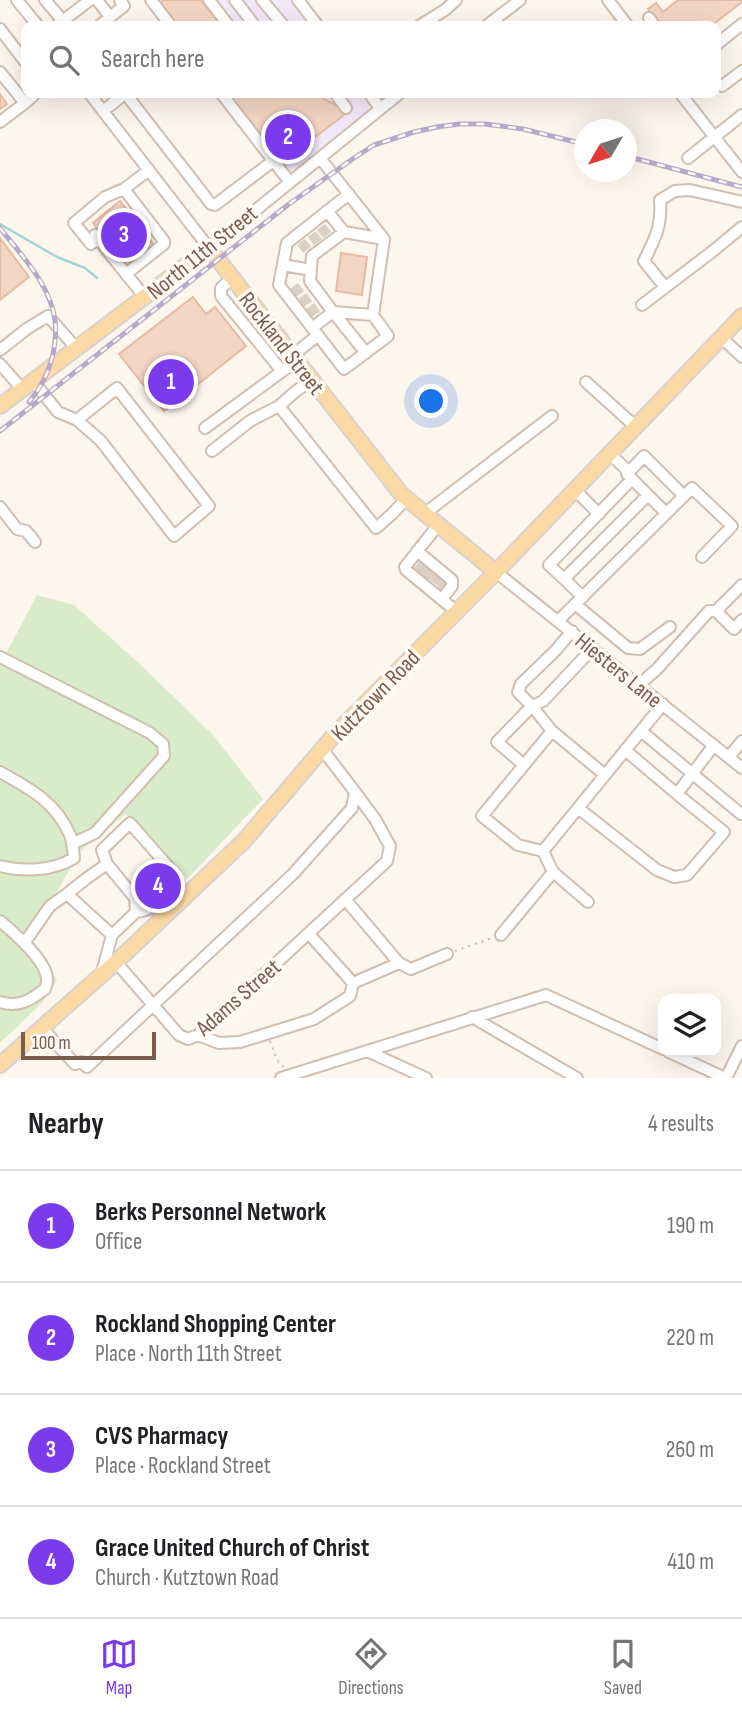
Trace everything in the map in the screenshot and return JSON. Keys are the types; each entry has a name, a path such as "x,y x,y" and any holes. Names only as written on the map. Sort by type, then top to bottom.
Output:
{"main road":[{"name":"Rockland Street","path":"209,247 391,483 406,499 496,572"},
{"name":"North 11th Street","path":"0,406 209,247"},
{"name":"Kutztown Road","path":"0,1065 101,976 244,841 335,734 496,572 742,316"}],"street":[{"path":"17,0 34,21"},
{"path":"45,0 58,21"},
{"path":"64,21 90,0"},
{"path":"97,0 110,17"},
{"path":"105,21 124,6 120,0"},
{"path":"151,0 167,21"},
{"path":"209,0 225,21"},
{"path":"235,0 254,21"},
{"path":"262,0 279,21"},
{"path":"427,21 456,0"},
{"path":"493,21 520,0"},
{"path":"608,0 624,21"},
{"path":"303,2 312,21"},
{"path":"266,21 274,16"},
{"path":"721,41 742,24"},
{"path":"0,29 21,56"},
{"path":"722,86 742,71"},
{"path":"0,72 25,103"},
{"path":"0,122 30,98"},
{"name":"Rockland Street","path":"93,98 209,247"},
{"path":"103,111 120,98"},
{"path":"130,98 211,204 215,205 273,161"},
{"path":"225,98 289,181"},
{"path":"339,98 346,108"},
{"path":"373,98 380,108"},
{"name":"North 11th Street","path":"209,247 393,98"},
{"path":"684,98 742,172"},
{"path":"688,158 742,115"},
{"path":"320,158 349,194 384,239 373,315 388,336 344,369 315,332 299,305 279,285 286,243 298,239 314,227 327,211 349,194"},
{"path":"94,233 90,244 74,223 105,197 124,189 149,170"},
{"path":"124,189 164,241 164,244 126,274"},
{"path":"665,287 644,261 657,235 660,200 675,191 690,190 742,202"},
{"path":"327,211 344,232"},
{"path":"81,217 145,297"},
{"path":"642,305 742,227"},
{"path":"366,353 315,293 308,279 310,254 344,232 384,239"},
{"path":"283,265 308,279"},
{"path":"232,278 221,288 221,296 281,370"},
{"path":"333,312 373,315"},
{"path":"205,428 281,370 333,312"},
{"path":"0,350 48,316 76,348"},
{"path":"721,337 742,358"},
{"path":"0,364 58,412 77,420 101,441 174,536 209,506 117,388 77,420"},
{"path":"212,451 250,421 279,406 311,381"},
{"path":"586,382 636,427"},
{"path":"279,406 376,528 406,499"},
{"path":"424,514 552,416"},
{"path":"610,454 666,513"},
{"path":"670,627 640,649 628,648 579,600 564,579 549,565 599,514 644,456 684,496"},
{"path":"558,621 692,488 732,526 702,557"},
{"path":"575,490 599,514"},
{"path":"564,579 648,495"},
{"path":"0,507 17,529 26,531 36,542"},
{"path":"433,578 405,567 438,525"},
{"path":"417,551 457,612"},
{"name":"Hiesters Lane","path":"496,572 742,768"},
{"path":"639,685 658,668 709,611 716,611 742,585"},
{"path":"716,611 734,629 742,620"},
{"path":"572,631 521,684 518,692 552,732 605,775"},
{"path":"609,660 623,645"},
{"path":"524,765 497,742 531,706 543,701 593,648"},
{"path":"0,657 150,733 163,744 164,756 123,803 95,833 72,844"},
{"path":"543,851 663,704"},
{"path":"579,808 657,870 674,877 687,875 741,813 641,731"},
{"path":"543,851 517,845 482,816 552,732"},
{"path":"729,757 742,741"},
{"path":"677,794 714,745"},
{"name":"Adams Street","path":"116,962 178,1035 188,1039 198,1035 387,861 390,846 375,819 323,750"},
{"path":"625,750 724,832"},
{"path":"0,772 37,793 57,813 71,837 74,858 87,878"},
{"path":"42,1028 75,1064 82,1062 86,1067 293,874 352,808 355,792"},
{"path":"101,976 112,935 173,872 130,823 102,850 107,864 135,898 136,908"},
{"path":"543,851 553,872 588,902"},
{"path":"0,866 36,869 64,864 74,858"},
{"path":"25,942 50,906 107,864"},
{"path":"501,935 553,872"},
{"path":"136,908 147,911 163,900 189,893"},
{"path":"67,894 112,935"},
{"path":"343,901 399,963 411,969 447,954"},
{"path":"0,921 25,942 42,965 47,977 45,989 32,999 4,1005"},
{"path":"309,934 353,982"},
{"path":"353,982 399,963"},
{"path":"198,1035 219,1043 240,1042 314,1019 350,996 353,982"},
{"path":"289,1077 547,995 658,1047"},
{"path":"472,1017 578,1078"},
{"path":"680,1057 725,1078 742,1046"},
{"path":"367,1051 426,1078"}],"path":[{"path":"447,954 501,935"},
{"path":"267,1034 277,1060 289,1077"}],"shaded area":[{"path":"153,0 297,0 314,21 169,21"},
{"path":"226,98 373,98 380,108 289,181"}],"green space":[{"path":"37,595 74,605 144,668 213,735 263,799 187,879 126,814 79,852 30,941 57,980 42,1003 0,1043 0,665"}],"building":[{"path":"163,0 200,0 219,21 172,21 159,4"},
{"path":"678,0 742,0 717,21 657,21 648,9 656,3 663,12"},
{"path":"0,94 7,104 0,109"},
{"path":"231,98 322,98 348,112 281,163"},
{"path":"120,201 155,246 127,269 93,223"},
{"path":"0,238 29,277 0,300"},
{"path":"341,253 367,257 362,295 336,291"},
{"path":"193,297 206,314 215,307 246,346 164,411 119,354"}],"waterway":[{"path":"0,224 57,257 85,268 97,278"}],"tunnel":[{"path":"321,227 329,237"},
{"path":"312,234 319,244"},
{"path":"301,242 309,252"},
{"path":"293,293 304,285"},
{"path":"301,303 312,295"},
{"path":"309,313 320,305"},
{"path":"418,571 424,564"},
{"path":"425,577 432,570"},
{"path":"434,583 439,576"},
{"path":"441,590 448,582"}],"railway":[{"path":"0,431 289,204 374,145 414,132 459,124 523,129 574,142"},
{"path":"637,159 742,187"},
{"path":"0,228 41,283 48,295 55,321 55,342 49,367 29,402"}],"place":[{"name":"Rockland Shopping Center","path":"288,137"},
{"name":"CVS Pharmacy","path":"124,235"},
{"name":"Berks Personnel Network","path":"171,382"},
{"name":"Grace United Church of Christ","path":"158,886"}]}
